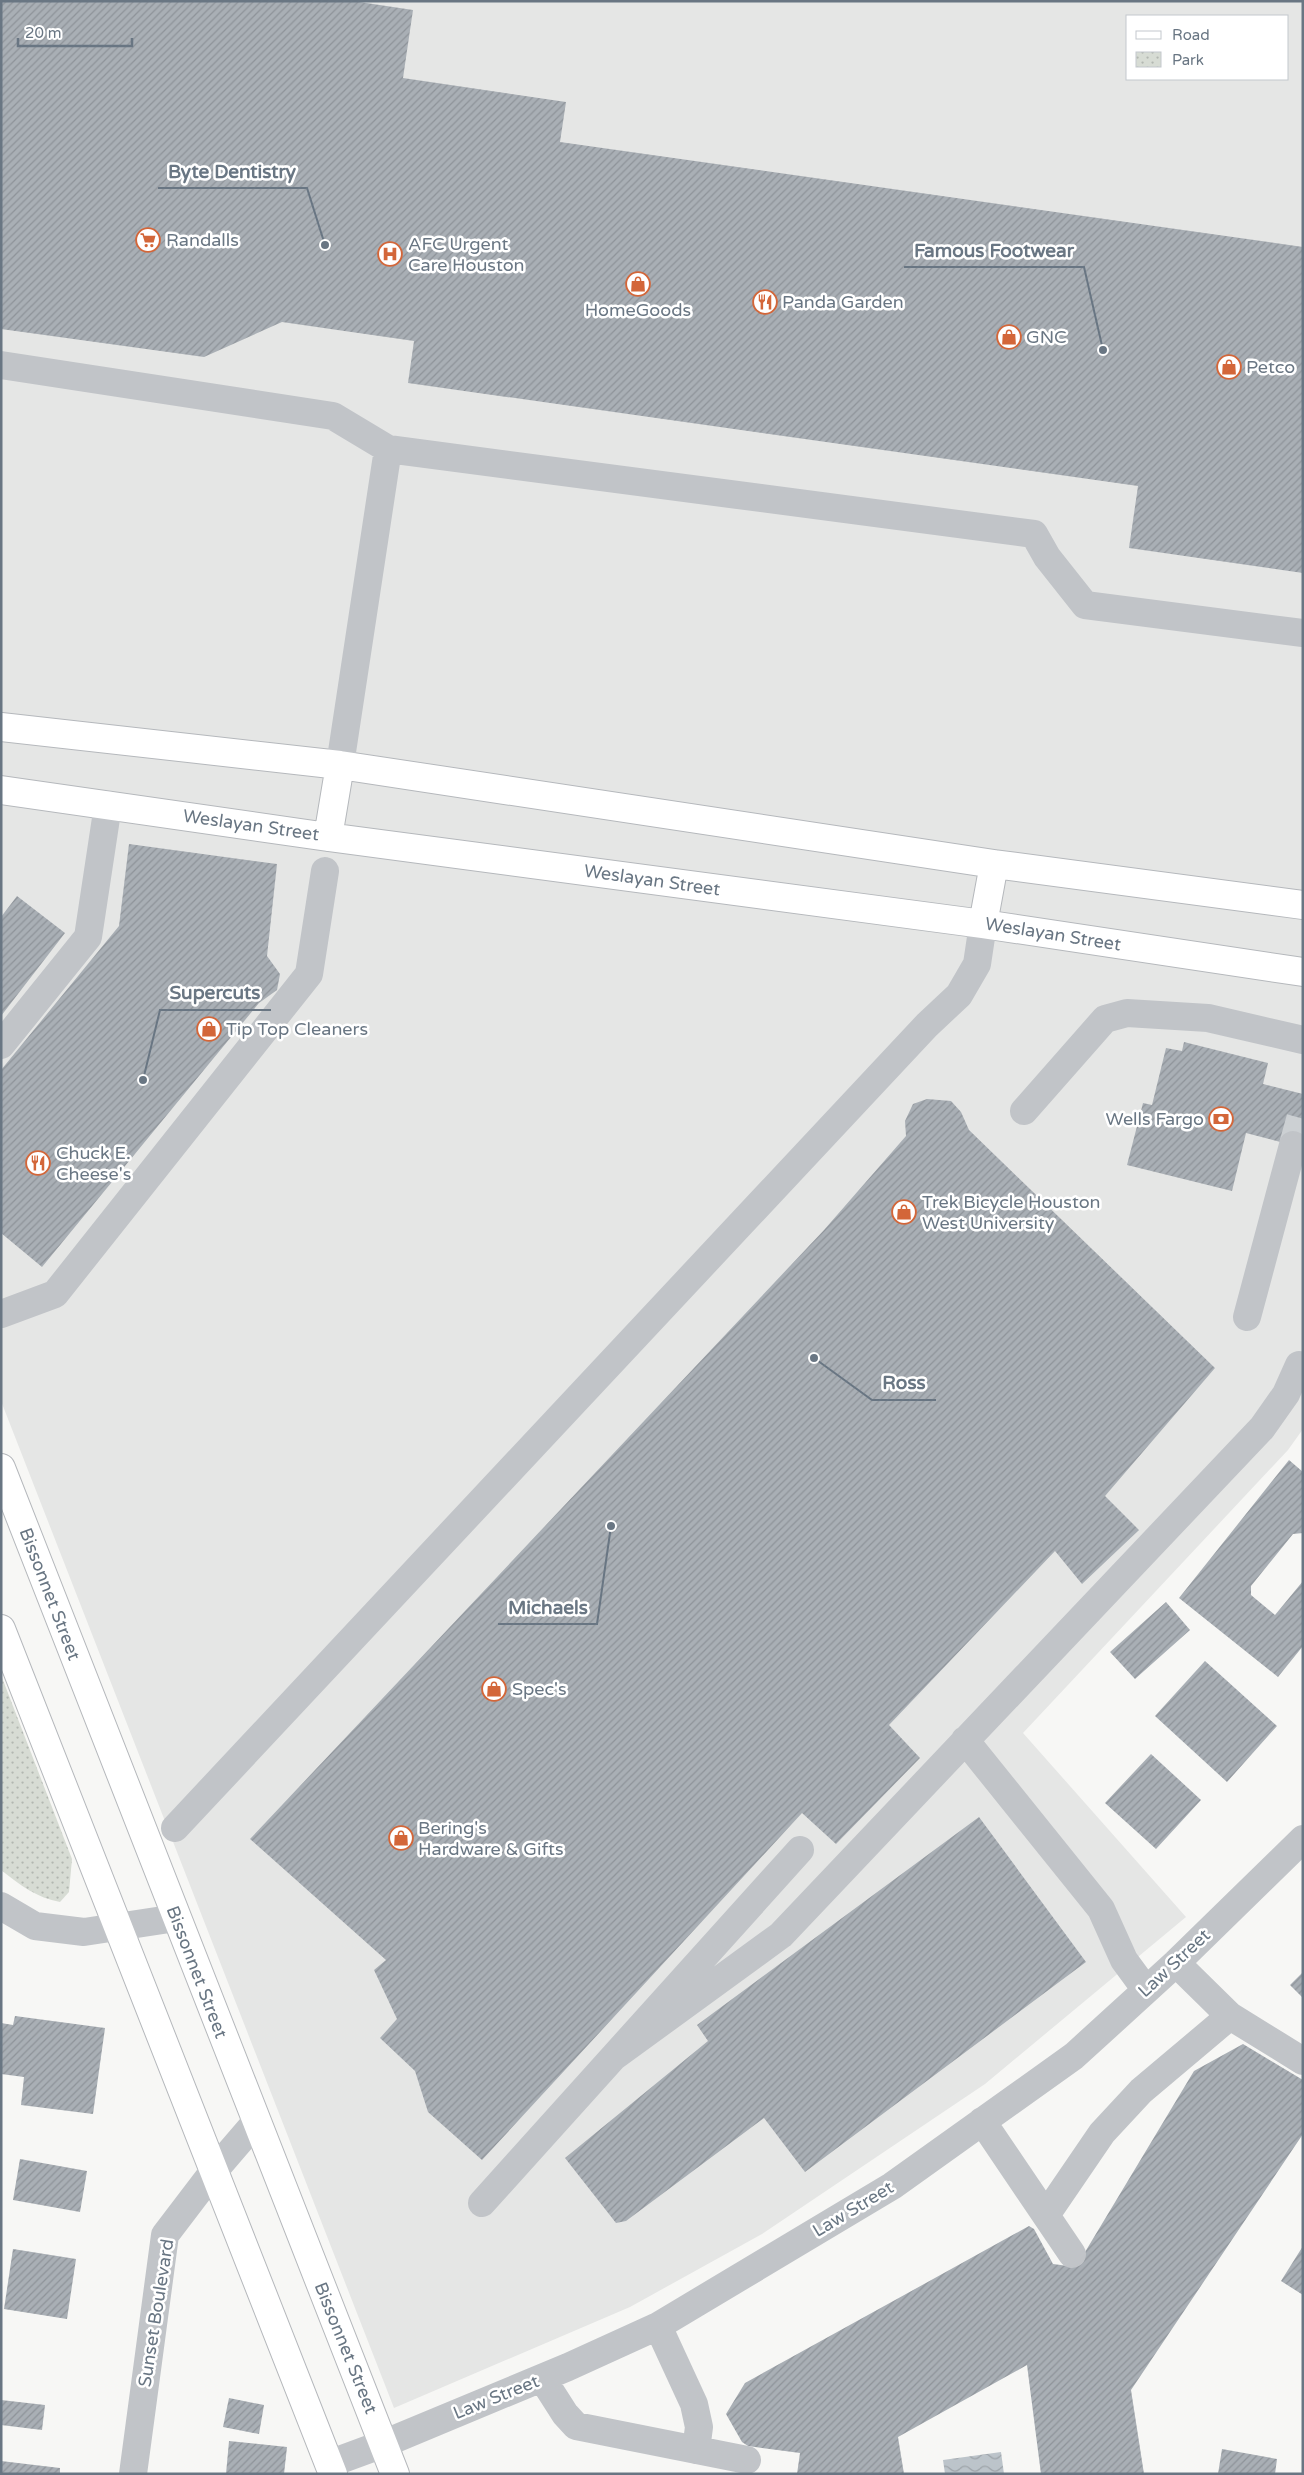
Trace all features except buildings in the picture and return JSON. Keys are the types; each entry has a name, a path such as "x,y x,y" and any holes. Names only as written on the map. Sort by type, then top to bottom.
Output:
{"main road":[{"path":"1,727 340,765 994,864 1303,905"},
{"path":"328,837 340,765"},
{"name":"Weslayan Street","path":"1,790 328,837 983,924 1303,972"},
{"path":"983,924 994,864"},
{"name":"Bissonnet Street","path":"1,1468 395,2474"},
{"path":"1,1629 331,2469"}],"street":[{"path":"1,365 333,416 388,449 1034,534 1047,557 1085,605 1303,633"},
{"path":"340,765 388,449"},
{"path":"1,1045 88,937 108,805"},
{"path":"1,1314 55,1294 309,974 325,872"},
{"path":"175,1828 920,1032 959,995 977,964 983,924"},
{"path":"1024,1111 1105,1018 1127,1012 1208,1018 1303,1040"},
{"path":"1247,1317 1293,1145"},
{"path":"615,2056 781,1935 1262,1428 1286,1394 1299,1365"},
{"path":"965,1740 1101,1909 1124,1960 1146,1990"},
{"name":"Law Street","path":"331,2469 383,2444 542,2378 658,2326 892,2186 1074,2056 1176,1963 1303,1839"},
{"path":"482,2203 800,1850"},
{"path":"1,1906 35,1926 84,1932 176,1918"},
{"path":"1176,1963 1230,2016 1303,2061"},
{"path":"1046,2215 1102,2133 1141,2091 1230,2016"},
{"path":"982,2121 1072,2254"},
{"name":"Sunset Boulevard","path":"133,2474 165,2235 213,2172 256,2122"},
{"path":"658,2326 694,2404 699,2427 696,2450"},
{"path":"542,2378 565,2414 576,2426 747,2460"}],"shaded area":[{"path":"1,1 1303,1 1303,1429 1288,1450 1023,1733 1186,1917 985,2084 762,2234 630,2307 394,2408 1,1401"}],"green space":[{"path":"1,1675 72,1859 69,1892 60,1902 36,1894 1,1870"}],"water":[{"path":"1001,2452 1004,2474 945,2474 943,2460"}],"tunnel":[{"path":"1293,1145 1303,1109"}],"place":[{"name":"Randalls","path":"148,240"},
{"name":"Byte Dentistry","path":"325,245"},
{"name":"AFC Urgent Care Houston","path":"390,254"},
{"name":"HomeGoods","path":"638,284"},
{"name":"Panda Garden","path":"765,302"},
{"name":"GNC","path":"1009,337"},
{"name":"Famous Footwear","path":"1103,350"},
{"name":"Petco","path":"1229,367"},
{"name":"Tip Top Cleaners","path":"209,1029"},
{"name":"Supercuts","path":"143,1080"},
{"name":"Wells Fargo","path":"1221,1119"},
{"name":"Chuck E. Cheese's","path":"38,1163"},
{"name":"Trek Bicycle Houston West University","path":"904,1212"},
{"name":"Ross","path":"814,1358"},
{"name":"Michaels","path":"611,1526"},
{"name":"Spec's","path":"494,1689"},
{"name":"Bering's Hardware & Gifts","path":"401,1838"}]}
